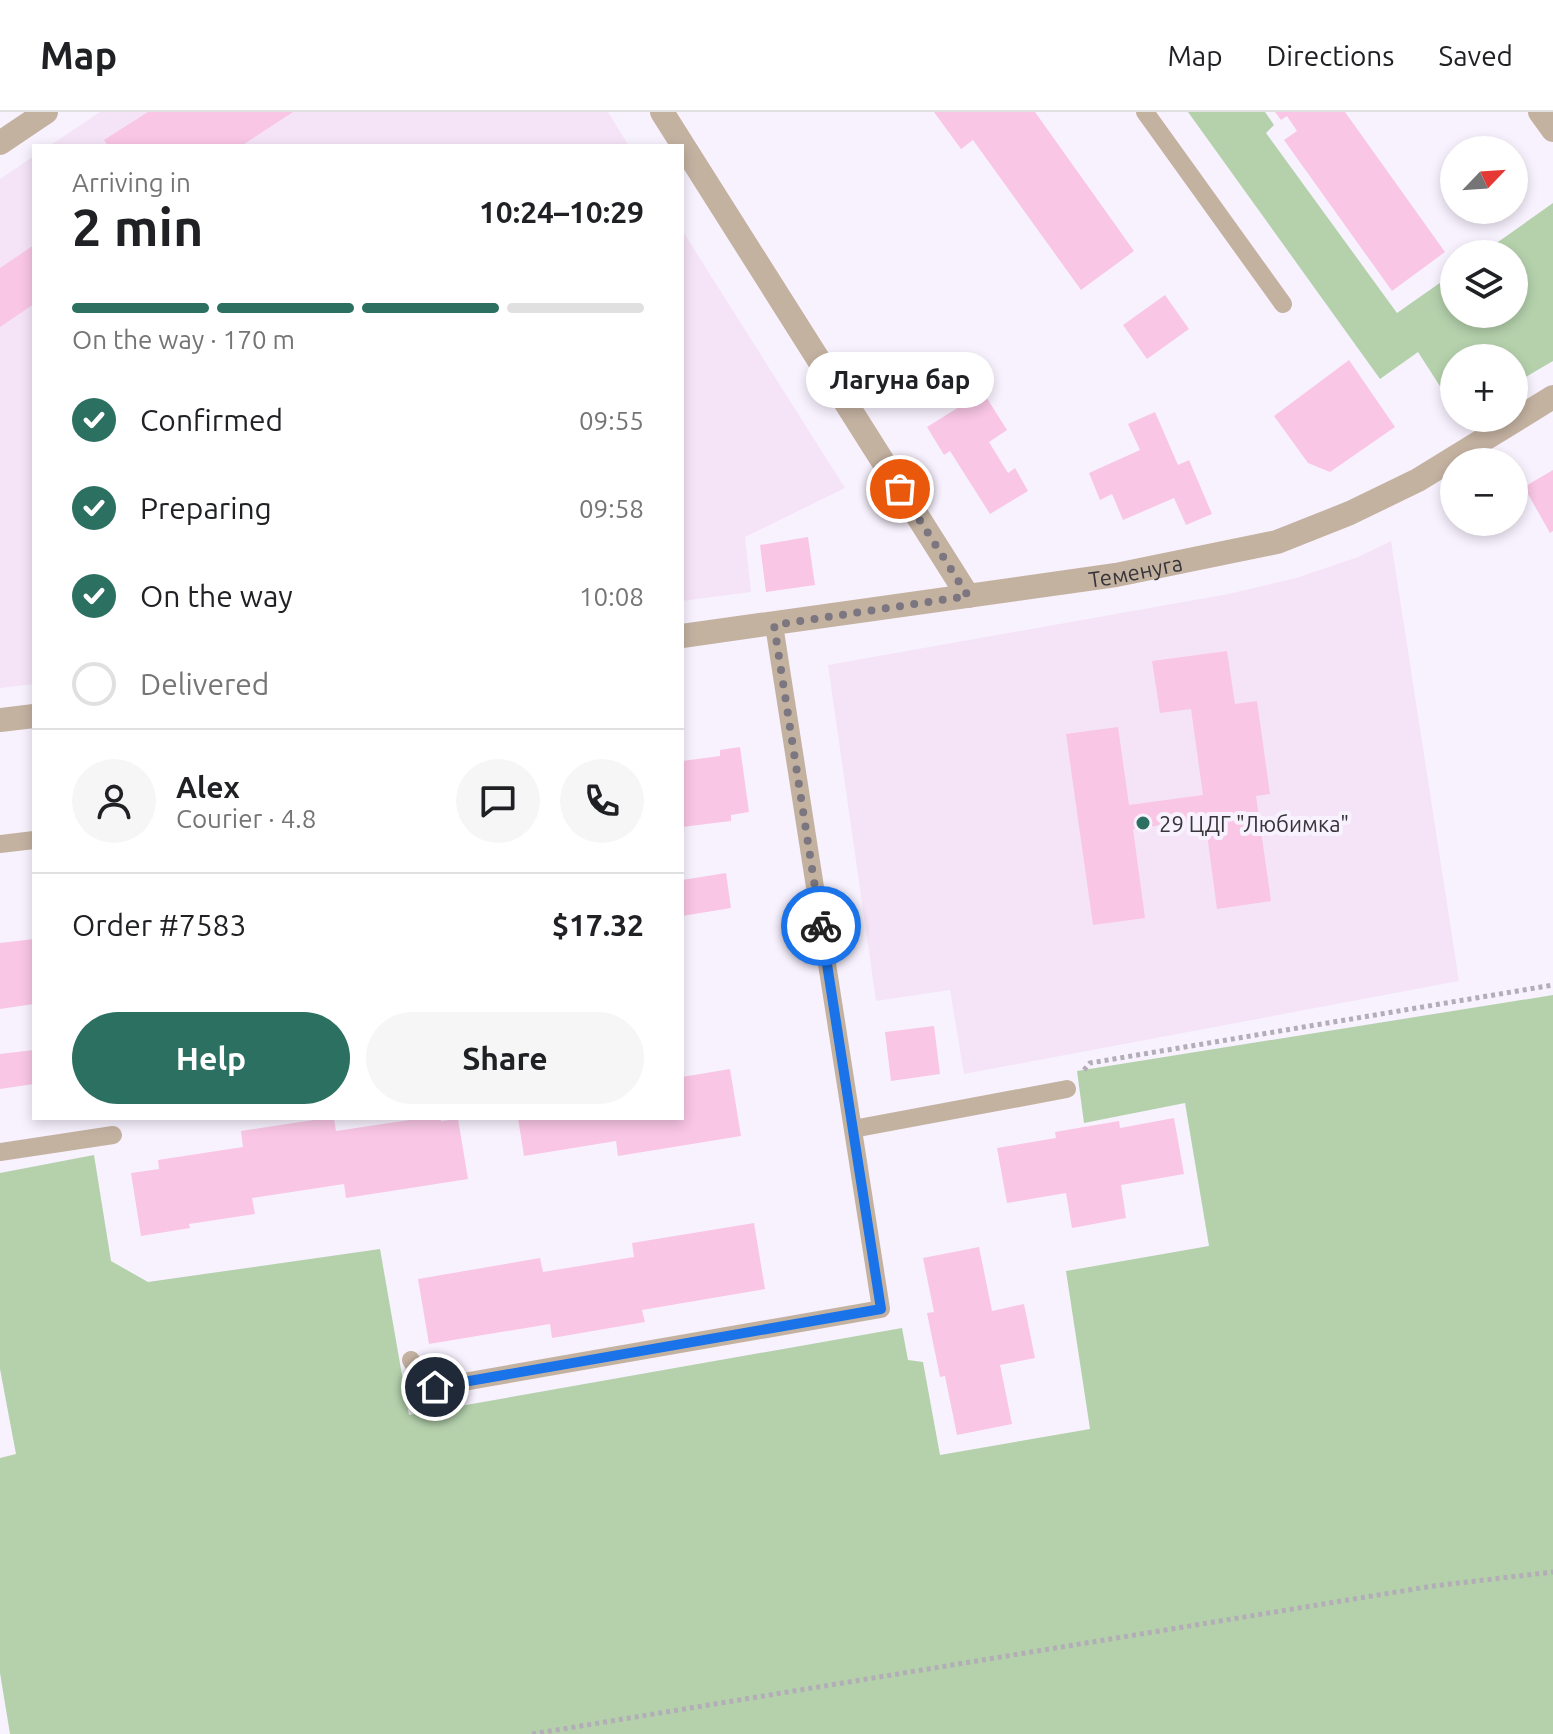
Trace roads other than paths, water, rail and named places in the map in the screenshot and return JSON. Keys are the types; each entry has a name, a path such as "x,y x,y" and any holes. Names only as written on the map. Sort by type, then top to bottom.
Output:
{"street":[{"path":"0,143 46,112"},
{"path":"662,112 682,144"},
{"path":"1540,112 1553,130"},
{"path":"684,147 968,596"},
{"name":"Теменуга","path":"684,636 1116,575 1277,542 1350,513 1418,480 1553,397"},
{"path":"0,720 32,716"}],"lane":[{"path":"1145,112 1283,304"},
{"path":"411,1360 422,1379 435,1387 881,1309 774,625"},
{"path":"0,844 32,840"},
{"path":"853,1129 1067,1089"},
{"path":"0,1152 113,1135"}],"place":[{"name":"Лагуна бар","path":"900,489"},
{"name":"29 ЦДГ \"Любимка\"","path":"1143,823"}]}
